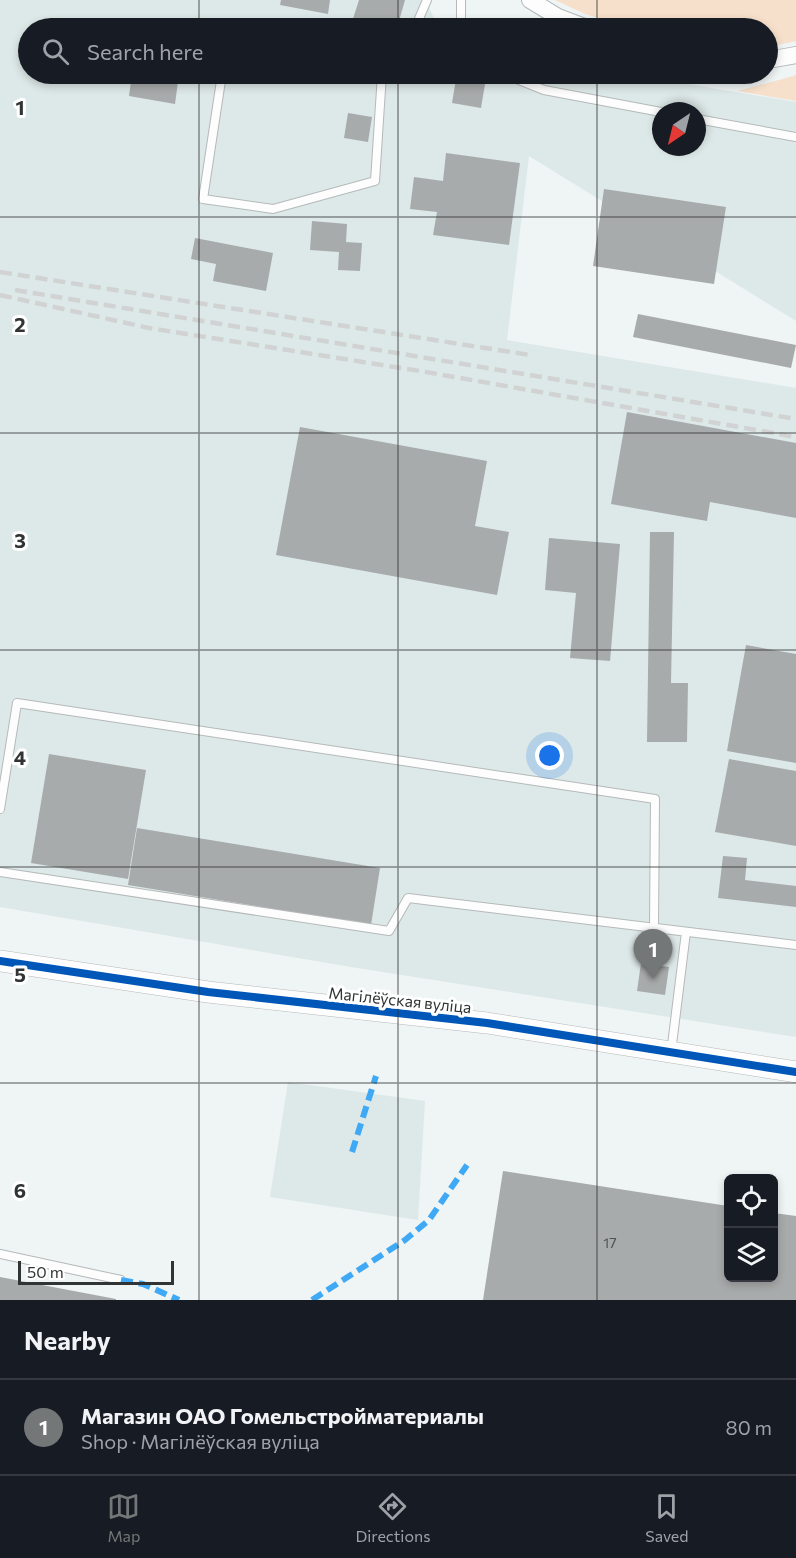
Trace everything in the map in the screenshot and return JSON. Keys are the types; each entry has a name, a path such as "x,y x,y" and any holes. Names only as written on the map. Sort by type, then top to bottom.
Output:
{"street":[{"path":"530,0 561,18"},
{"path":"778,58 796,55"},
{"name":"Магілёўская вуліца","path":"0,961 208,992 487,1023 796,1072"}],"lane":[{"path":"419,18 427,0"},
{"path":"461,0 461,18"},
{"path":"220,84 203,199 273,209 375,182 381,84"},
{"path":"529,84 544,90 652,110"},
{"path":"706,121 796,137"},
{"path":"0,809 17,703 655,799 654,927"},
{"path":"0,872 389,931 408,898 796,945"},
{"path":"671,1053 686,932"},
{"path":"0,1254 121,1280"}],"shaded area":[{"path":"0,0 426,0 434,18 18,18 18,84 688,84 796,102 796,321 529,156 507,340 796,388 796,1037 351,967 0,907"},
{"path":"555,0 796,0 796,41 778,45 778,18 598,18"},
{"path":"796,75 796,101 737,91 764,84 778,84 778,80"},
{"path":"288,1082 425,1101 418,1220 270,1197"}],"building":[{"path":"281,0 330,0 328,14 280,5"},
{"path":"359,0 405,0 400,18 353,18"},
{"path":"131,84 178,84 175,104 129,96"},
{"path":"455,84 485,84 481,108 452,103"},
{"path":"348,113 372,117 368,142 344,138"},
{"path":"446,153 520,163 509,245 433,235 437,212 410,209 414,177 443,181"},
{"path":"604,189 726,207 714,284 593,266"},
{"path":"312,221 347,224 346,242 362,243 360,271 338,270 339,252 310,250"},
{"path":"195,238 273,253 266,291 213,281 216,264 191,259"},
{"path":"638,314 796,345 791,368 633,337"},
{"path":"627,412 796,443 796,518 710,502 707,521 611,504"},
{"path":"300,427 487,461 475,526 509,532 497,595 276,555"},
{"path":"650,532 674,532 671,683 688,683 687,742 647,742"},
{"path":"549,538 620,544 610,661 570,658 576,593 545,590"},
{"path":"746,645 796,654 796,763 727,751"},
{"path":"49,754 146,770 128,879 31,863"},
{"path":"729,759 796,771 796,846 715,832"},
{"path":"137,828 380,868 371,925 128,885"},
{"path":"723,856 747,858 745,880 796,886 796,907 718,898"},
{"path":"641,963 669,967 665,995 637,991"},
{"path":"503,1171 724,1205 724,1282 778,1282 778,1214 796,1216 796,1300 483,1300"},
{"path":"0,1277 116,1299 116,1300 0,1300"}],"railway":[{"path":"0,272 530,355"},
{"path":"15,290 796,419"},
{"path":"0,295 149,328 426,372 796,437"}],"marked path":[{"path":"352,1152 376,1076"},
{"path":"312,1300 405,1240 429,1220 467,1165"},
{"path":"121,1280 143,1284 179,1300"}],"cycle path":[{"path":"0,961 208,992 487,1023 796,1072"}],"place":[{"name":"Магазин ОАО Гомельстройматериалы","path":"653,979"}]}
